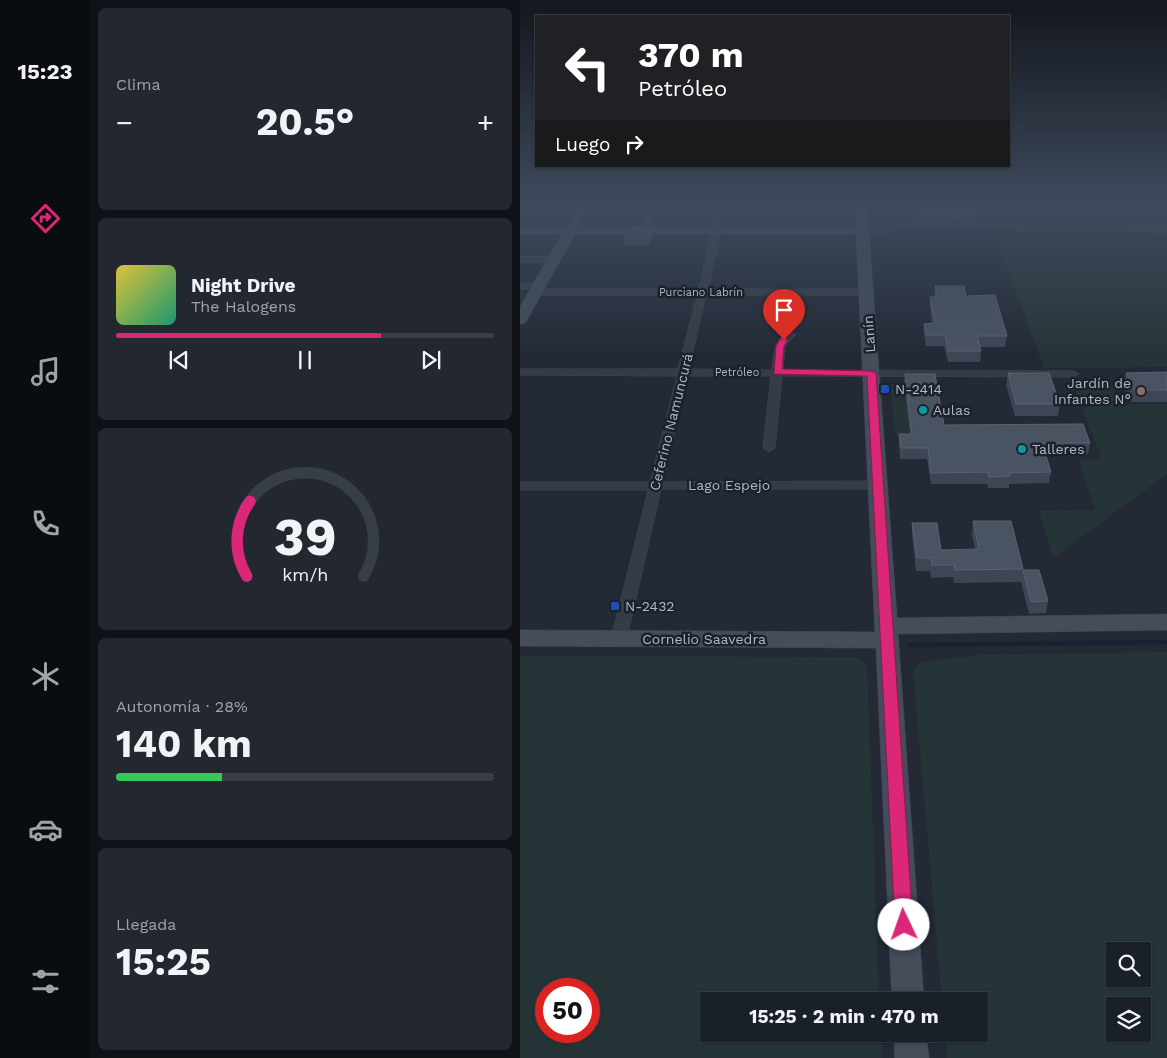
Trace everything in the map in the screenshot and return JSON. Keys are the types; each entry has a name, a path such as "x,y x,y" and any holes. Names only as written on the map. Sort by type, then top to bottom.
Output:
{"main road":[{"path":"520,320 556,255"},
{"name":"Lanín","path":"864,255 907,992"},
{"name":"Cornelio Saavedra","path":"520,638 887,633 1167,622"},
{"path":"911,1042 912,1058"}],"street":[{"name":"Ceferino Namuncurá","path":"619,638 712,255"},
{"path":"520,259 554,259"},
{"name":"Purciano Labrín","path":"520,286 538,289 703,292 866,292"},
{"path":"769,448 780,344 791,335"},
{"name":"Petróleo","path":"520,372 1074,374"},
{"name":"Lago Espejo","path":"520,486 878,485"}],"shaded area":[{"path":"1002,255 1167,255 1167,367 1044,368"},
{"path":"1071,379 1108,379 1121,404 1167,404 1167,474 1053,558 1039,511 1096,510 1078,460 1102,459"},
{"path":"890,384 904,384 911,436 895,436"},
{"path":"1167,652 1167,1058 947,1058 946,1042 988,1042 988,992 941,992 913,670 921,662 980,655"},
{"path":"520,656 855,657 867,664 879,992 700,992 700,1042 881,1042 882,1058 520,1058"}],"building":[{"path":"935,286 964,286 966,296 995,295 1007,336 977,336 981,351 948,351 945,335 926,335 924,324 935,323 930,297 937,297"},
{"path":"1167,372 1167,390 1134,390 1126,373"},
{"path":"1008,373 1049,373 1060,404 1016,404"},
{"path":"905,374 935,374 944,425 1083,424 1090,443 1042,443 1051,472 1009,473 1010,476 989,477 988,472 931,473 928,448 901,448 899,434 912,434"},
{"path":"973,521 1011,521 1023,569 955,570 954,565 932,565 931,558 917,558 912,523 937,523 941,550 979,549"},
{"path":"1023,570 1039,570 1048,601 1031,602"}],"waterway":[{"path":"910,645 1167,642"}],"place":[{"name":"N-2414","path":"885,389"},
{"name":"Jardín de Infantes N°","path":"1141,391"},
{"name":"Aulas","path":"923,410"},
{"name":"Talleres","path":"1022,449"},
{"name":"N-2432","path":"615,606"}],"route":[{"path":"784,340 780,344 777,372 871,373 904,925"}]}
